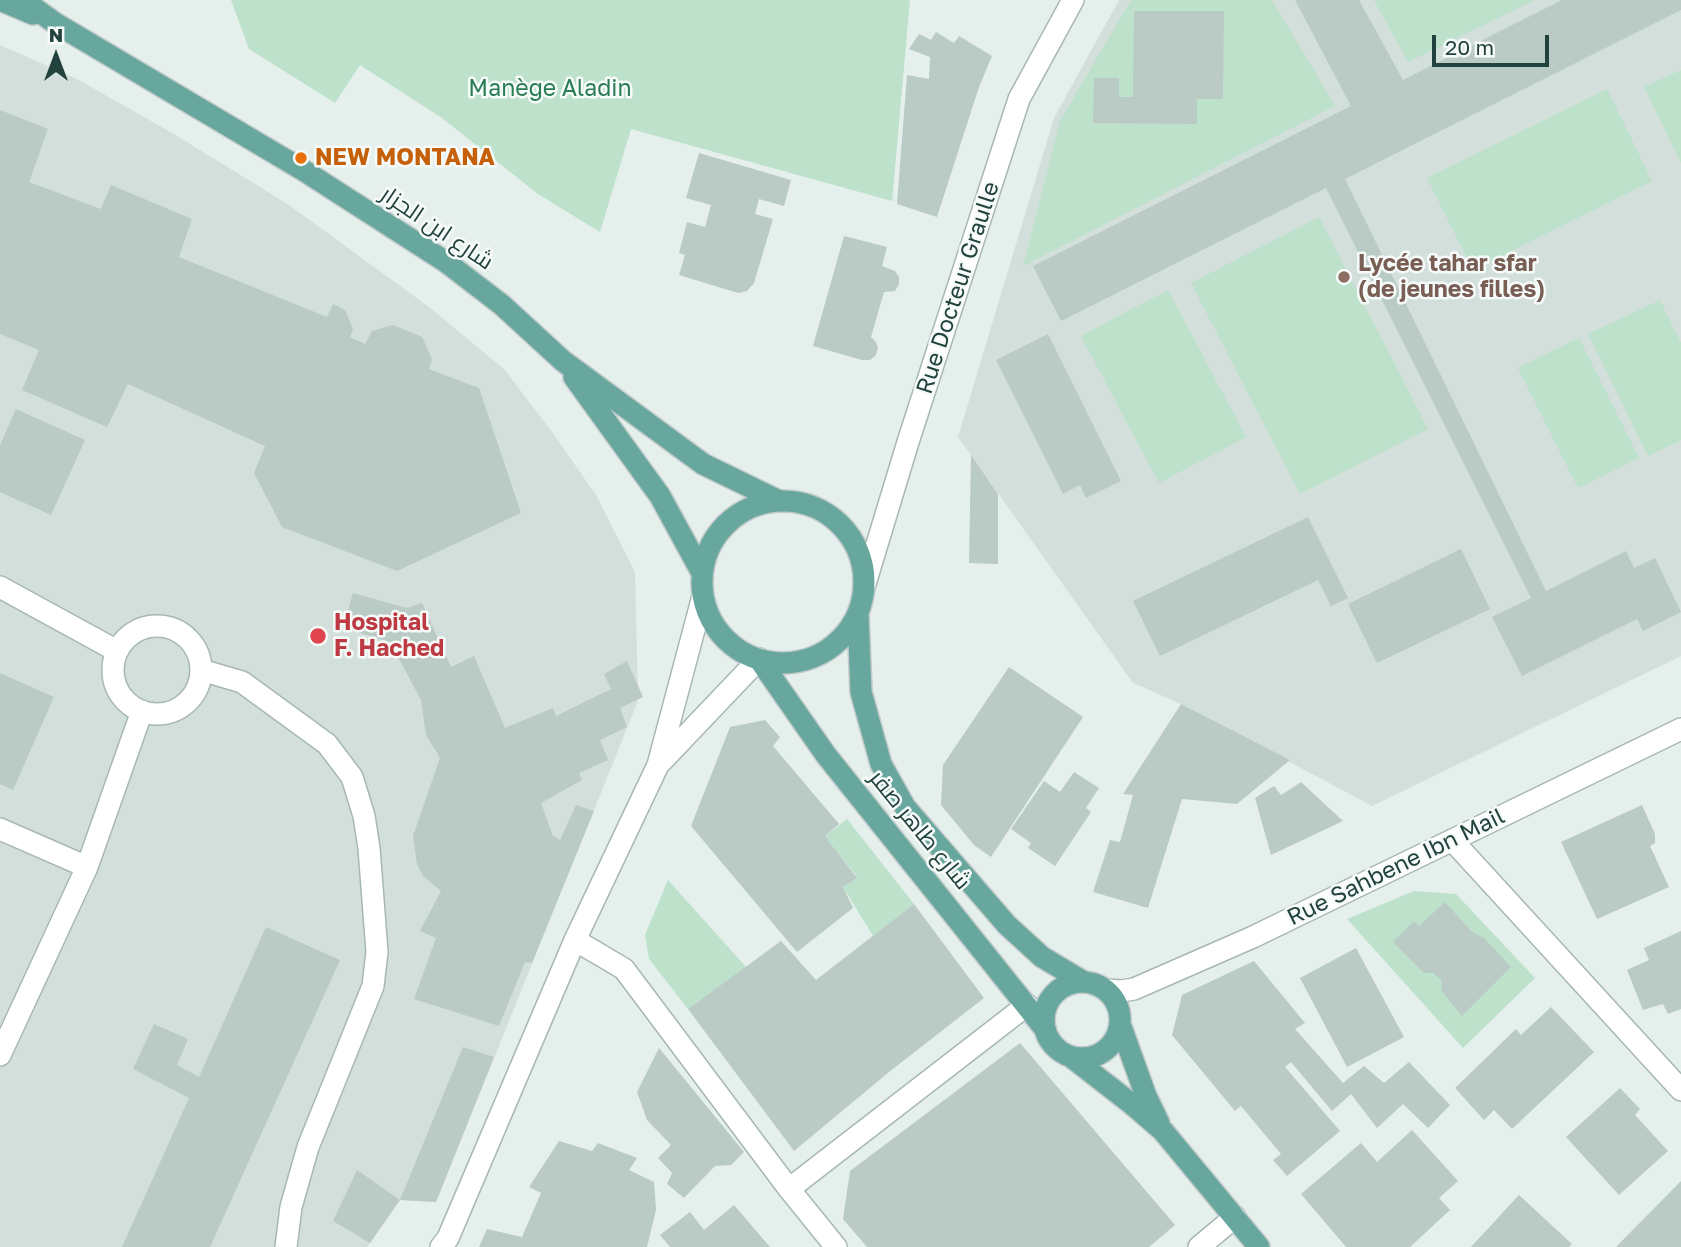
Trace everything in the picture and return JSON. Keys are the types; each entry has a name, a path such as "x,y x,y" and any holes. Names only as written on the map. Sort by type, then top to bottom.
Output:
{"main road":[{"name":"شارع ابن الجزار","path":"0,0 55,23"},
{"name":"شارع ابن الجزار","path":"23,0 55,23 303,170 446,262 502,305 563,361 703,464 777,500"},
{"name":"شارع ابن الجزار","path":"563,361 660,496 702,573"},
{"path":"777,500 800,502 821,509 840,523 854,541 862,562 865,584 858,615 845,635 828,650 806,660 782,663 760,659 739,650 722,635 710,617 703,596 702,573 710,546 726,523 750,507 777,500"},
{"name":"شارع طاهر صفر","path":"858,615 861,692 881,764 905,807 1007,925 1042,957 1084,982"},
{"name":"شارع طاهر صفر","path":"760,659 826,755 1045,1030"},
{"path":"1163,1131 1146,1096 1120,1024 1115,999 1106,990 1084,982 1061,988 1052,995 1046,1006 1045,1030 1050,1041 1059,1051 1070,1056 1163,1131 1259,1247"},
{"path":"1070,1056 1084,1058 1097,1055 1108,1048 1116,1037 1120,1024"}],"street":[{"name":"Rue Docteur Graulle","path":"865,584 1019,99 1073,0"},
{"path":"0,587 117,651"},
{"path":"441,1247 448,1238 575,940 658,765 703,596"},
{"path":"151,626 180,632 191,642 198,655 201,670 199,684 182,706 156,714 130,705 119,693 113,680 117,651 125,639 137,630 151,626"},
{"path":"658,765 760,659"},
{"path":"201,670 242,682 327,744 352,777 364,816 369,848 377,952 373,986 308,1147 291,1207 286,1247"},
{"path":"0,1055 87,867 142,711"},
{"name":"Rue Sahbene Ibn Mail","path":"1106,990 1121,992 1134,989 1253,937 1681,729"},
{"path":"0,829 87,867"},
{"path":"1452,839 1681,1090"},
{"path":"575,940 624,969 789,1189 836,1247"},
{"path":"789,1189 1027,1005"},
{"path":"1199,1247 1235,1217"}],"shaded area":[{"name":"Lycée tahar sfar (de jeunes filles)","path":"1119,0 1681,0 1681,656 1372,806 1181,704 1133,683 958,437 1054,118"},
{"name":"Hospital F. Hached","path":"0,45 77,79 174,134 289,205 429,307 504,369 596,495 635,572 638,701 436,1202 400,1200 367,1247 0,1247"}],"green space":[{"name":"Manège Aladin","path":"231,0 910,0 892,201 631,129 600,232 538,194 442,118 360,65 335,103 249,49"},
{"path":"1131,0 1272,0 1335,106 1023,266 1060,121"},
{"path":"1374,0 1535,0 1408,62"},
{"path":"1681,70 1681,163 1644,87"},
{"path":"1607,89 1652,181 1473,270 1427,178"},
{"path":"1319,217 1428,429 1300,494 1191,283"},
{"path":"1168,290 1246,437 1159,483 1081,336"},
{"path":"1660,300 1681,343 1681,440 1648,456 1588,334"},
{"path":"1579,338 1639,458 1578,488 1518,368"},
{"path":"847,819 914,904 873,936 843,887 857,877 825,836"},
{"path":"668,880 746,967 688,1009 649,959 645,935"},
{"path":"1414,891 1456,894 1535,978 1463,1048 1347,919"}],"building":[{"path":"1295,0 1359,0 1403,80 1562,0 1681,0 1681,10 1345,179 1546,591 1626,551 1634,568 1655,558 1681,612 1643,631 1637,619 1522,676 1492,617 1531,598 1326,188 1061,321 1033,266 1351,106"},
{"path":"1134,11 1224,11 1223,99 1197,99 1197,124 1093,123 1094,78 1119,78 1119,97 1133,97"},
{"path":"936,32 954,43 959,36 992,56 979,87 937,217 897,204 907,75 929,79 930,57 909,49 919,34 931,40"},
{"path":"0,110 48,129 29,182 101,209 111,185 192,219 179,257 327,317 333,304 345,310 353,329 350,337 365,344 372,331 393,325 422,337 432,359 429,369 479,388 521,513 397,571 282,527 254,473 265,446 128,384 107,427 22,390 39,350 0,334"},
{"path":"699,153 791,180 784,206 759,199 755,214 773,219 754,283 747,291 738,293 679,275 685,255 679,253 687,222 705,227 711,205 686,198"},
{"path":"844,236 887,247 882,266 895,271 899,277 895,291 884,292 871,337 878,348 876,355 870,360 813,346"},
{"path":"1048,334 1121,481 1086,498 1080,485 1063,494 996,360"},
{"path":"16,409 85,440 51,515 0,492 0,445"},
{"path":"971,455 998,494 998,564 969,563"},
{"path":"1308,517 1348,598 1331,606 1318,580 1160,656 1133,601"},
{"path":"1461,549 1490,609 1377,663 1348,604"},
{"path":"353,593 407,608 422,603 451,667 474,656 505,728 553,708 556,716 611,689 604,674 627,661 643,697 620,708 627,727 600,740 608,760 579,773 582,780 541,803 553,836 560,840 576,805 594,811 532,963 525,962 499,1026 414,999 436,938 420,931 441,891 423,876 417,864 413,836 440,758 426,735 421,700 390,642 343,628"},
{"path":"1009,667 1083,717 991,857 974,845 941,805 943,765"},
{"path":"0,673 54,697 13,790 0,784"},
{"path":"1181,704 1290,760 1237,804 1182,799 1148,908 1093,892 1110,840 1120,842 1133,795 1123,794"},
{"path":"765,720 780,737 773,746 839,824 825,836 857,878 843,887 853,908 797,952 691,826 730,727"},
{"path":"1074,772 1099,788 1086,808 1091,812 1055,866 1028,848 1031,843 1011,829 1044,781 1060,792"},
{"path":"1301,782 1343,821 1271,855 1255,798 1274,786 1281,795"},
{"path":"1642,805 1655,834 1655,843 1650,846 1669,887 1597,919 1561,842"},
{"path":"1445,902 1472,932 1484,938 1511,967 1462,1016 1441,990 1442,981 1433,973 1424,973 1393,942 1414,921 1419,926"},
{"path":"914,904 984,998 794,1151 688,1009 781,941 816,980"},
{"path":"266,927 340,960 210,1247 122,1247 189,1098 133,1069 154,1024 188,1039 177,1065 199,1077"},
{"path":"1681,931 1681,1009 1668,1014 1663,1004 1643,1010 1627,970 1649,960 1644,948"},
{"path":"1356,948 1404,1037 1347,1067 1300,978"},
{"path":"1254,961 1305,1023 1295,1029 1343,1083 1364,1066 1384,1083 1409,1062 1450,1105 1428,1128 1403,1104 1377,1128 1351,1094 1332,1111 1291,1062 1285,1067 1340,1131 1287,1176 1273,1160 1281,1154 1241,1106 1235,1111 1172,1035 1182,995"},
{"path":"1551,1007 1594,1052 1512,1129 1494,1110 1484,1120 1455,1088 1516,1029 1521,1035"},
{"path":"1020,1043 1175,1225 1149,1247 867,1247 843,1219 850,1171"},
{"path":"463,1047 494,1057 436,1202 400,1200"},
{"path":"659,1048 744,1152 731,1165 715,1166 684,1198 667,1184 672,1173 658,1158 671,1145 647,1120 637,1092"},
{"path":"1620,1088 1640,1109 1635,1115 1668,1151 1619,1195 1566,1137"},
{"path":"1412,1130 1458,1181 1439,1198 1450,1210 1410,1247 1346,1247 1301,1194 1361,1143 1377,1162"},
{"path":"559,1141 592,1151 598,1143 637,1158 629,1170 654,1182 656,1210 647,1247 479,1247 487,1229 522,1237 541,1193 529,1187"},
{"path":"357,1170 400,1200 370,1243 333,1221"},
{"path":"1681,1181 1681,1247 1616,1247"},
{"path":"1519,1195 1572,1244 1569,1247 1471,1247"},
{"path":"734,1205 770,1247 670,1247 660,1235 690,1212 704,1230"}],"place":[{"name":"NEW MONTANA","path":"301,158"},
{"name":"Lycée tahar sfar (de jeunes filles)","path":"1344,277"},
{"name":"Hospital F. Hached","path":"318,636"}]}
